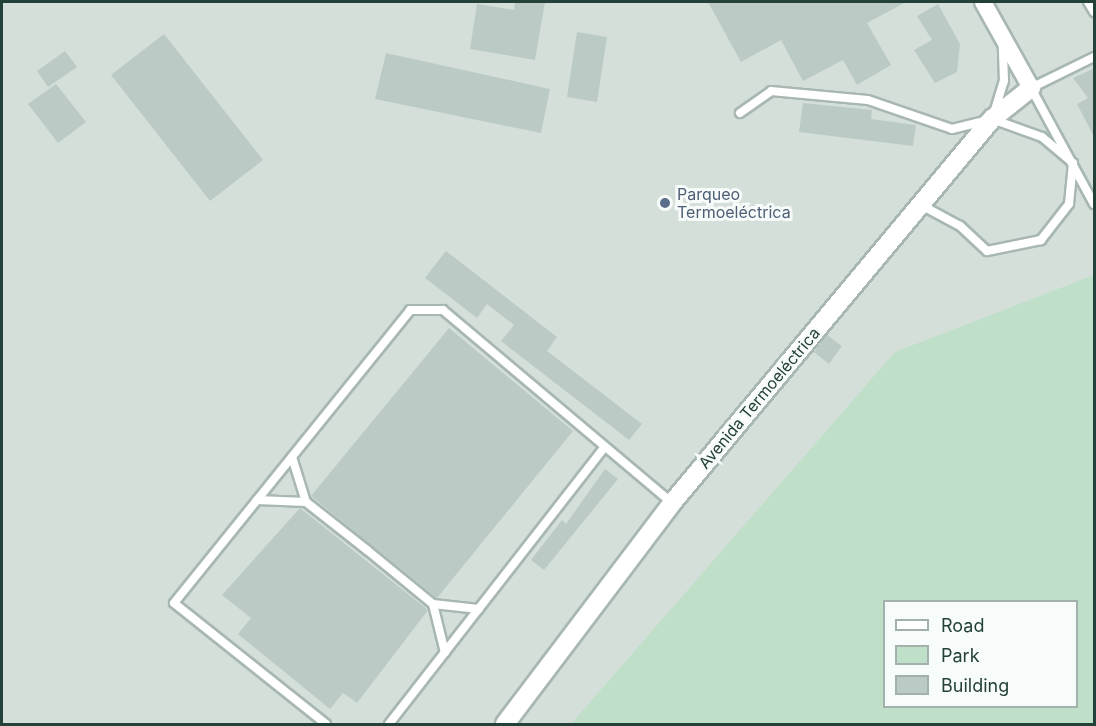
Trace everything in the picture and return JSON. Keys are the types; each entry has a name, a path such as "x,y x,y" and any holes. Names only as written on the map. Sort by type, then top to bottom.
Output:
{"main road":[{"name":"Avenida Termoeléctrica","path":"505,724 672,503 992,119 1031,88"}],"street":[{"path":"983,2 1031,88"}],"lane":[{"path":"1088,2 1095,12"},
{"path":"992,119 1004,81 1003,36"},
{"path":"1095,57 1031,88 1095,204"},
{"path":"740,113 771,92 867,100 952,129 992,119 1042,137 1073,163"},
{"path":"921,205 960,226 987,251 1041,240 1069,204 1073,163"},
{"path":"326,724 174,603 410,310 443,310 672,503"},
{"path":"389,724 605,447"},
{"path":"292,457 306,502 432,604 479,609"},
{"path":"257,500 306,502"},
{"path":"432,604 445,653"}],"shaded area":[{"path":"2,2 1094,2 1094,724 2,724"}],"green space":[{"path":"1094,275 1094,724 571,724 895,352"}],"building":[{"path":"515,2 545,2 535,60 470,49 477,4 514,10"},
{"path":"708,2 906,2 867,23 891,65 857,85 843,60 803,81 781,40 741,62"},
{"path":"938,4 960,44 957,72 935,83 914,50 932,40 917,16"},
{"path":"577,32 607,37 597,102 567,97"},
{"path":"164,34 263,160 210,201 111,75"},
{"path":"65,51 77,67 48,87 37,71"},
{"path":"386,53 550,89 541,133 375,99"},
{"path":"1095,68 1095,139 1077,104 1088,98 1073,78"},
{"path":"56,84 86,122 58,143 28,104"},
{"path":"803,103 872,110 871,119 916,125 913,146 799,132"},
{"path":"446,251 557,337 547,351 642,424 629,440 501,341 514,325 487,304 477,318 425,278"},
{"path":"449,328 573,431 437,598 311,496"},
{"path":"827,335 842,346 829,364 814,352"},
{"path":"605,469 618,479 544,570 531,560 562,520 566,524"},
{"path":"300,508 428,610 357,703 343,693 330,709 238,634 251,618 222,595"}],"place":[{"name":"Parqueo Termoeléctrica","path":"665,203"}]}
